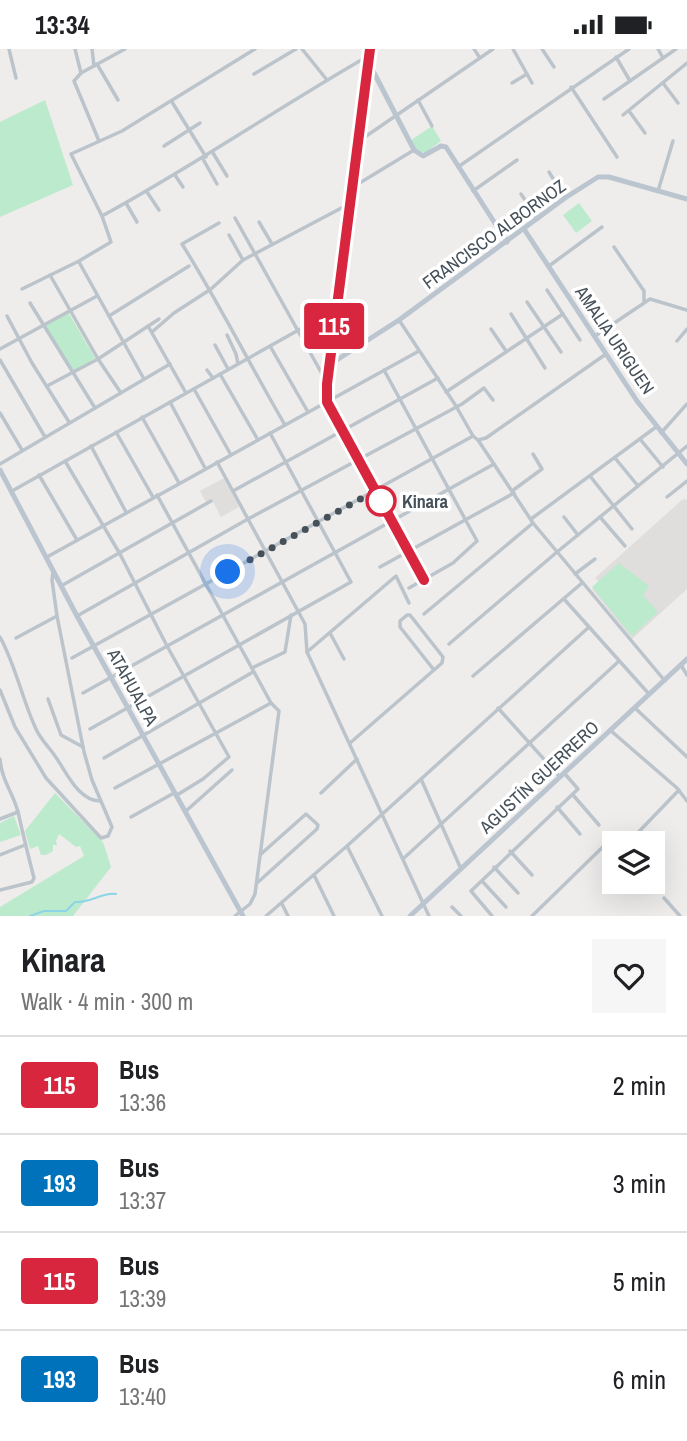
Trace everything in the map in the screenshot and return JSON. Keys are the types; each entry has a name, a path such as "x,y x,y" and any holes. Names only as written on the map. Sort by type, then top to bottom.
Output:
{"street":[{"path":"9,49 16,78"},
{"path":"75,49 78,74 75,86 99,141"},
{"path":"92,49 96,65 118,100"},
{"path":"78,74 125,49"},
{"path":"22,289 111,242 102,216 71,156 73,152 122,131 255,49"},
{"path":"254,74 296,49"},
{"path":"302,49 327,80"},
{"path":"474,49 480,58"},
{"path":"359,141 492,49"},
{"path":"513,49 532,83"},
{"path":"542,49 554,67"},
{"path":"458,167 629,49"},
{"path":"659,49 663,58"},
{"path":"604,99 676,49"},
{"path":"102,216 213,153 370,52"},
{"path":"370,52 329,365 327,402 424,580"},
{"path":"616,57 630,81"},
{"path":"624,115 687,63"},
{"path":"370,65 414,150 422,156 445,146 507,242"},
{"path":"512,83 527,74"},
{"path":"368,79 371,76 376,77"},
{"path":"663,83 678,103"},
{"path":"571,87 617,157"},
{"path":"418,100 432,126"},
{"path":"172,101 217,184"},
{"path":"629,111 645,133"},
{"path":"164,146 200,123"},
{"path":"658,191 673,141"},
{"path":"353,187 414,150"},
{"path":"213,153 227,176"},
{"path":"473,191 517,160"},
{"path":"549,172 565,198"},
{"path":"175,175 183,187"},
{"name":"FRANCISCO ALBORNOZ","path":"329,365 399,320 565,198 598,177 604,176 687,199"},
{"path":"147,192 159,210"},
{"path":"521,194 538,219"},
{"path":"126,203 137,222"},
{"path":"152,332 174,313 211,289 243,260 351,203"},
{"path":"235,218 327,384"},
{"path":"259,222 272,244"},
{"path":"219,223 182,244 211,289 246,359 285,425"},
{"path":"549,267 602,227"},
{"name":"AMALIA URIGUEN","path":"524,229 656,427 687,464"},
{"path":"229,236 243,260"},
{"path":"614,247 644,291 644,302"},
{"path":"79,261 144,379"},
{"path":"108,316 189,266"},
{"path":"50,275 98,359 121,393"},
{"path":"547,290 580,339"},
{"path":"0,349 97,296"},
{"path":"595,336 644,302 653,299 687,310"},
{"path":"527,302 561,352"},
{"path":"30,303 95,408"},
{"path":"12,491 336,309"},
{"path":"511,314 545,368"},
{"path":"446,392 563,314"},
{"path":"7,316 34,367 69,422"},
{"path":"47,386 98,359 159,319"},
{"path":"399,320 473,436 532,521 665,681"},
{"path":"149,326 186,393"},
{"path":"491,329 506,351"},
{"path":"677,341 687,329"},
{"path":"227,335 238,364"},
{"path":"215,345 229,369"},
{"path":"270,346 308,412"},
{"path":"47,557 419,351"},
{"path":"478,440 486,438 606,353"},
{"path":"0,360 44,437"},
{"path":"0,464 170,364"},
{"path":"207,370 213,378"},
{"path":"383,370 477,541 453,563 409,588"},
{"path":"219,374 258,440"},
{"path":"233,491 438,378"},
{"path":"77,616 248,519 359,461 484,388 493,400"},
{"path":"194,389 230,455"},
{"path":"170,402 205,469"},
{"path":"661,433 687,404"},
{"path":"0,413 22,450"},
{"path":"142,417 179,483"},
{"path":"424,614 532,521 656,427"},
{"path":"117,432 172,522 271,703 279,711 256,884 250,904 242,914 235,916"},
{"path":"90,729 351,582 270,433"},
{"path":"72,658 473,436"},
{"path":"640,439 663,467"},
{"path":"91,446 126,512"},
{"path":"449,644 556,552 687,446"},
{"path":"380,567 513,492 542,469 533,454"},
{"path":"615,458 638,486"},
{"path":"65,461 120,554 167,646 229,757 203,779 131,817"},
{"path":"217,462 305,624 307,652 429,916"},
{"path":"83,693 393,523 494,464"},
{"name":"ATAHUALPA","path":"0,470 53,572 242,914"},
{"path":"39,475 77,540"},
{"path":"590,476 632,529"},
{"path":"667,497 687,481"},
{"path":"61,586 211,501"},
{"path":"564,517 578,535"},
{"path":"600,517 625,546"},
{"path":"575,574 595,559"},
{"path":"0,690 15,727 46,778 103,838 111,834 112,827 88,768 83,747 57,616 53,572"},
{"path":"307,652 396,576 409,603"},
{"path":"473,676 582,583"},
{"path":"563,599 649,694"},
{"path":"104,758 285,652 291,615"},
{"path":"350,743 434,670 442,663 443,657 437,647 410,615 406,615 400,621 400,627 434,670"},
{"path":"16,638 57,616"},
{"path":"265,916 383,814 589,627"},
{"path":"330,632 344,659"},
{"path":"0,636 13,662 29,712 42,740 77,788 90,799 100,801"},
{"name":"AGUSTÍN GUERRERO","path":"410,916 687,659"},
{"path":"404,858 618,662"},
{"path":"681,665 687,675"},
{"path":"48,699 61,734 83,747"},
{"path":"115,788 271,703"},
{"path":"635,707 687,757"},
{"path":"492,916 471,891 578,789 529,743 498,708"},
{"path":"610,730 679,790 687,801"},
{"path":"0,759 6,786 18,812 33,879 32,882 0,890"},
{"path":"321,793 357,759"},
{"path":"186,811 232,771"},
{"path":"421,779 461,869"},
{"path":"0,789 6,786"},
{"path":"640,831 679,790"},
{"path":"572,794 599,825"},
{"path":"557,807 580,834"},
{"path":"0,819 18,812"},
{"path":"256,884 317,829 318,825 306,814 259,856"},
{"path":"0,855 25,845"},
{"path":"347,846 382,916"},
{"path":"532,916 602,848"},
{"path":"510,852 532,875"},
{"path":"494,867 518,893"},
{"path":"314,875 334,916"},
{"path":"481,880 506,907"},
{"path":"664,898 680,916"},
{"path":"282,904 288,916"},
{"path":"452,907 461,916"}],"shaded area":[{"path":"224,478 239,507 221,517 212,500 206,502 200,491"},
{"path":"683,499 687,500 687,589 632,639 592,589 599,582 595,578"}],"green space":[{"path":"45,100 73,185 0,217 0,122"},
{"path":"432,126 441,141 426,152 418,153 410,141"},
{"path":"579,203 592,221 576,233 563,215"},
{"path":"68,312 95,358 74,371 45,326"},
{"path":"619,563 649,586 643,595 658,612 632,636 592,587"},
{"path":"55,793 103,842 111,867 73,916 0,916 0,907 84,856 80,846 76,847 59,834 57,845 53,845 53,851 46,855 41,855 38,846 30,849 25,831"},
{"path":"14,816 21,835 0,842 0,823"}],"waterway":[{"path":"30,916 44,911 66,911 75,902 116,894"}],"bus line":[{"name":"115","path":"370,49 327,384 327,402 424,580"}],"place":[{"name":"Kinara","path":"381,501"}],"route":[{"path":"228,572 375,491 381,501"}]}
